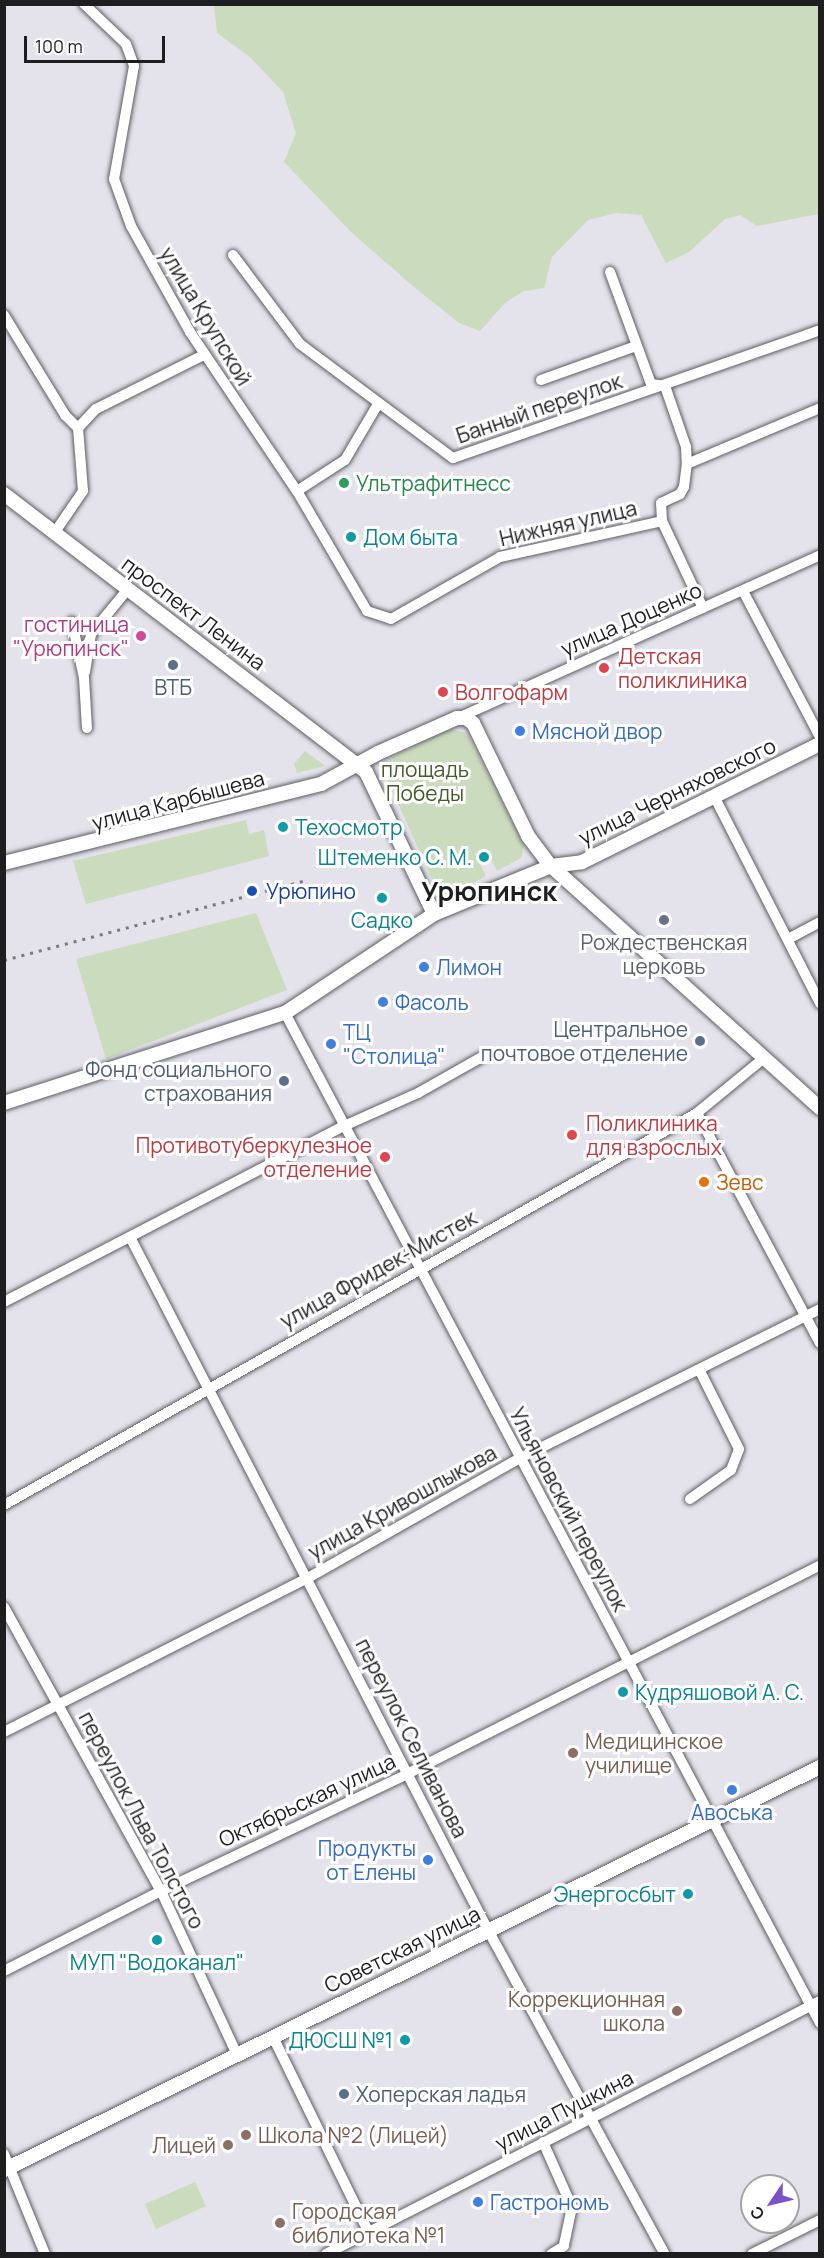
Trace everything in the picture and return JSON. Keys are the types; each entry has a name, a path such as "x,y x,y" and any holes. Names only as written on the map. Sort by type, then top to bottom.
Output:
{"main road":[{"name":"проспект Ленина","path":"4,494 358,765"},
{"path":"434,914 377,788 358,765 457,718 473,723 528,836 551,866 819,1108"},
{"name":"улица Черняховского","path":"551,866 582,862 819,744"},
{"name":"улица Карбышева","path":"4,863 321,784 358,765"},
{"path":"4,1103 285,1013 434,914 551,866"},
{"name":"Советская улица","path":"6,2164 237,2055 819,1767"}],"street":[{"name":"улица Крупской","path":"84,4 126,44 134,66 114,179 131,226 204,355 297,491 367,611 391,619"},
{"name":"Банный переулок","path":"233,255 300,344 453,458 665,386 819,330"},
{"path":"610,272 651,384 665,386 686,447 687,464 819,408"},
{"path":"4,315 65,415 78,428 83,491 55,532"},
{"path":"541,380 636,346"},
{"path":"78,428 96,410 204,355"},
{"path":"297,491 345,460 378,404"},
{"name":"Нижняя улица","path":"391,619 500,557 662,521 661,503 680,494 684,487 687,464"},
{"path":"662,521 703,608"},
{"name":"улица Доценко","path":"457,718 819,555"},
{"path":"84,678 91,634 128,589"},
{"path":"743,591 819,737"},
{"path":"72,622 84,678 87,729"},
{"path":"714,796 819,1003"},
{"path":"788,939 819,922"},
{"name":"Ульяновский переулок","path":"285,1013 709,1821 815,2003 819,2023"},
{"path":"4,1302 344,1125 418,1093 482,1057"},
{"name":"улица Фридек-Мистек","path":"4,1505 208,1386 697,1113 764,1058"},
{"path":"697,1113 819,1343"},
{"name":"переулок Селиванова","path":"130,1237 409,1773 488,1930 664,2253"},
{"name":"улица Кривошлыкова","path":"4,1732 308,1578 520,1458 700,1371 819,1309"},
{"path":"690,1499 731,1470 739,1449 700,1371"},
{"name":"Октябрьская улица","path":"4,1971 161,1891 409,1773 819,1565"},
{"name":"переулок Льва Толстого","path":"4,1607 161,1891 237,2055"},
{"name":"улица Пушкина","path":"332,2252 368,2231 815,2003"},
{"path":"273,2037 368,2231"},
{"path":"543,2142 572,2207 564,2246 551,2253"},
{"path":"6,2164 45,2253"},
{"path":"752,2253 819,2220"}],"green space":[{"path":"214,5 819,5 819,214 757,226 740,215 725,219 689,252 666,263 641,215 616,213 588,220 552,257 544,288 524,291 505,303 480,331 459,323 414,287 351,232 284,162 296,133 283,92 250,57 217,33"},
{"name":"площадь Победы","path":"449,729 467,733 524,846 521,858 497,871 485,848 475,854 486,876 449,895 436,888 380,763"},
{"path":"305,751 325,766 297,773 294,764"},
{"path":"246,820 249,834 264,830 269,856 86,904 73,861"},
{"path":"256,913 287,990 106,1059 76,959"},
{"path":"195,2182 206,2206 156,2229 145,2204"}],"railway":[{"path":"4,960 304,881"}],"place":[{"name":"Ультрафитнесс","path":"344,483"},
{"name":"Дом быта","path":"351,537"},
{"name":"гостиница \"Урюпинск\"","path":"141,636"},
{"name":"ВТБ","path":"173,665"},
{"name":"Детская поликлиника","path":"604,668"},
{"name":"Волгофарм","path":"443,692"},
{"name":"Мясной двор","path":"520,731"},
{"name":"Техосмотр","path":"283,827"},
{"name":"Штеменко С. М.","path":"484,857"},
{"name":"Урюпино","path":"252,891"},
{"name":"Садко","path":"382,898"},
{"name":"Рождественская церковь","path":"664,920"},
{"name":"Лимон","path":"424,967"},
{"name":"Фасоль","path":"383,1002"},
{"name":"Центральное почтовое отделение","path":"700,1041"},
{"name":"ТЦ \"Столица\"","path":"331,1044"},
{"name":"Фонд социального страхования","path":"284,1081"},
{"name":"Поликлиника для взрослых","path":"572,1135"},
{"name":"Противотуберкулезное отделение","path":"385,1157"},
{"name":"Зевс","path":"704,1182"},
{"name":"Кудряшовой А. С.","path":"623,1692"},
{"name":"Медицинское училище","path":"573,1753"},
{"name":"Авоська","path":"732,1790"},
{"name":"Продукты от Елены","path":"428,1860"},
{"name":"Энергосбыт","path":"688,1894"},
{"name":"МУП \"Водоканал\"","path":"157,1940"},
{"name":"Коррекционная школа","path":"677,2011"},
{"name":"ДЮСШ №1","path":"405,2040"},
{"name":"Хоперская ладья","path":"344,2094"},
{"name":"Школа №2 (Лицей)","path":"246,2135"},
{"name":"Лицей","path":"228,2145"},
{"name":"Гастрономъ","path":"478,2202"},
{"name":"Городская библиотека №1","path":"280,2223"}],"district":[{"name":"Урюпинск","path":"489,891"}]}
